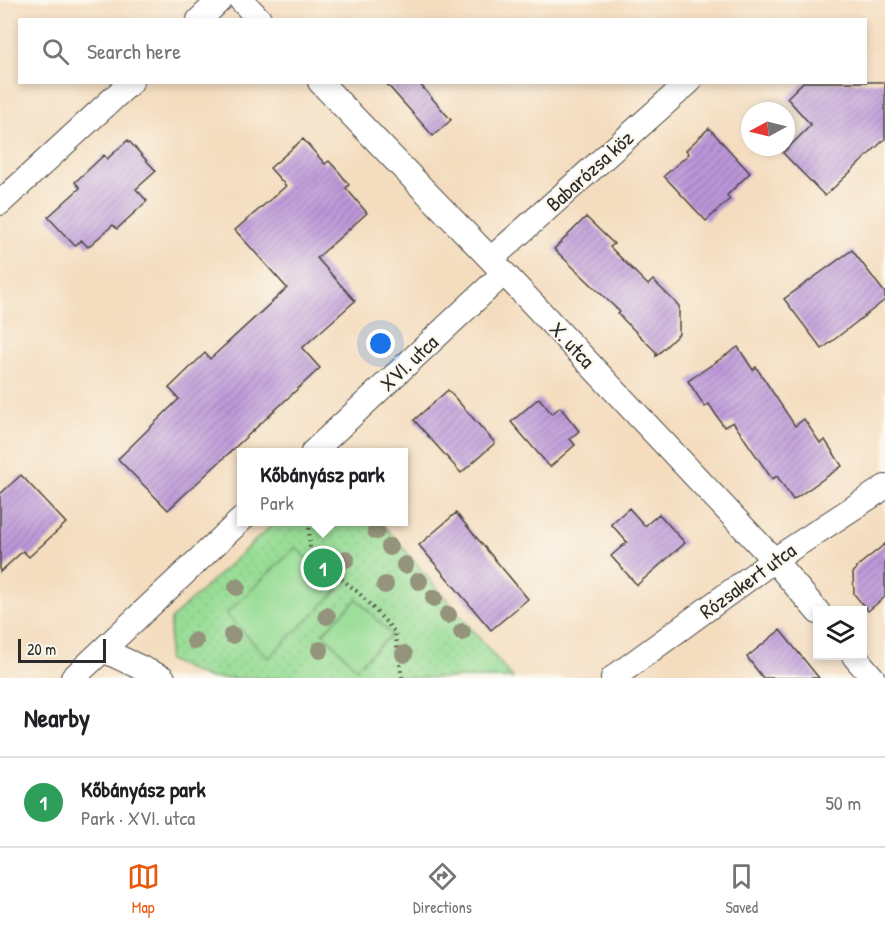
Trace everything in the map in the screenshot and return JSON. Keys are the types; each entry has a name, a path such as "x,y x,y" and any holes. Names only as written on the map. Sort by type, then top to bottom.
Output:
{"street":[{"path":"201,18 220,0"},
{"path":"241,0 258,18"},
{"path":"0,203 129,84"},
{"name":"X. utca","path":"322,84 498,266 774,560 813,606"},
{"name":"Babarózsa köz","path":"498,266 687,84"},
{"name":"XVI. utca","path":"318,448 498,266"},
{"name":"Rózsakert utca","path":"613,678 774,560 885,487"},
{"path":"73,678 237,524"},
{"path":"103,650 163,678"},
{"path":"858,660 873,678"}],"path":[{"path":"309,526 310,554 360,594 395,632 402,678"}],"green space":[{"path":"271,526 384,526 513,678 207,678 168,660 171,619"},
{"path":"296,547 338,590 268,658 226,614"},
{"path":"357,599 391,635 356,668 323,633"}],"building":[{"path":"885,82 885,139 825,196 786,156 795,156 795,141 811,125 795,107 795,102 791,102 787,98 801,84"},
{"path":"387,84 420,84 451,120 433,136"},
{"path":"709,128 750,173 727,195 730,199 706,221 664,176 689,154 686,150"},
{"path":"303,139 325,164 329,161 340,173 349,185 346,188 367,213 317,258 355,301 302,348 320,368 168,510 118,459 179,399 169,388 205,353 210,359 287,288 235,230 286,186 270,168"},
{"path":"128,140 156,171 136,189 147,201 117,229 113,225 88,247 81,240 75,246 48,217 80,188 75,182 104,155 107,159"},
{"path":"586,217 614,244 610,247 648,285 653,280 679,306 679,334 656,356 656,352 618,314 620,312 554,249"},
{"path":"852,250 885,293 885,300 822,349 784,299"},
{"path":"738,347 753,370 756,367 795,426 804,419 820,443 825,440 842,466 793,500 777,476 772,479 733,422 724,427 709,404 705,407 688,381"},
{"path":"448,390 495,443 461,473 414,420"},
{"path":"539,398 552,414 560,407 579,431 570,439 575,445 550,467 511,422"},
{"path":"21,475 66,523 29,557 23,551 0,572 0,494"},
{"path":"629,508 645,526 659,514 685,543 637,585 611,556 627,542 611,524"},
{"path":"456,513 528,599 491,630 419,545"},
{"path":"885,544 885,597 868,611 867,606 864,606 854,594 853,573 860,564"},
{"path":"780,630 819,678 763,678 747,657"}],"place":[{"name":"Kőbányász park","path":"323,568"}]}
